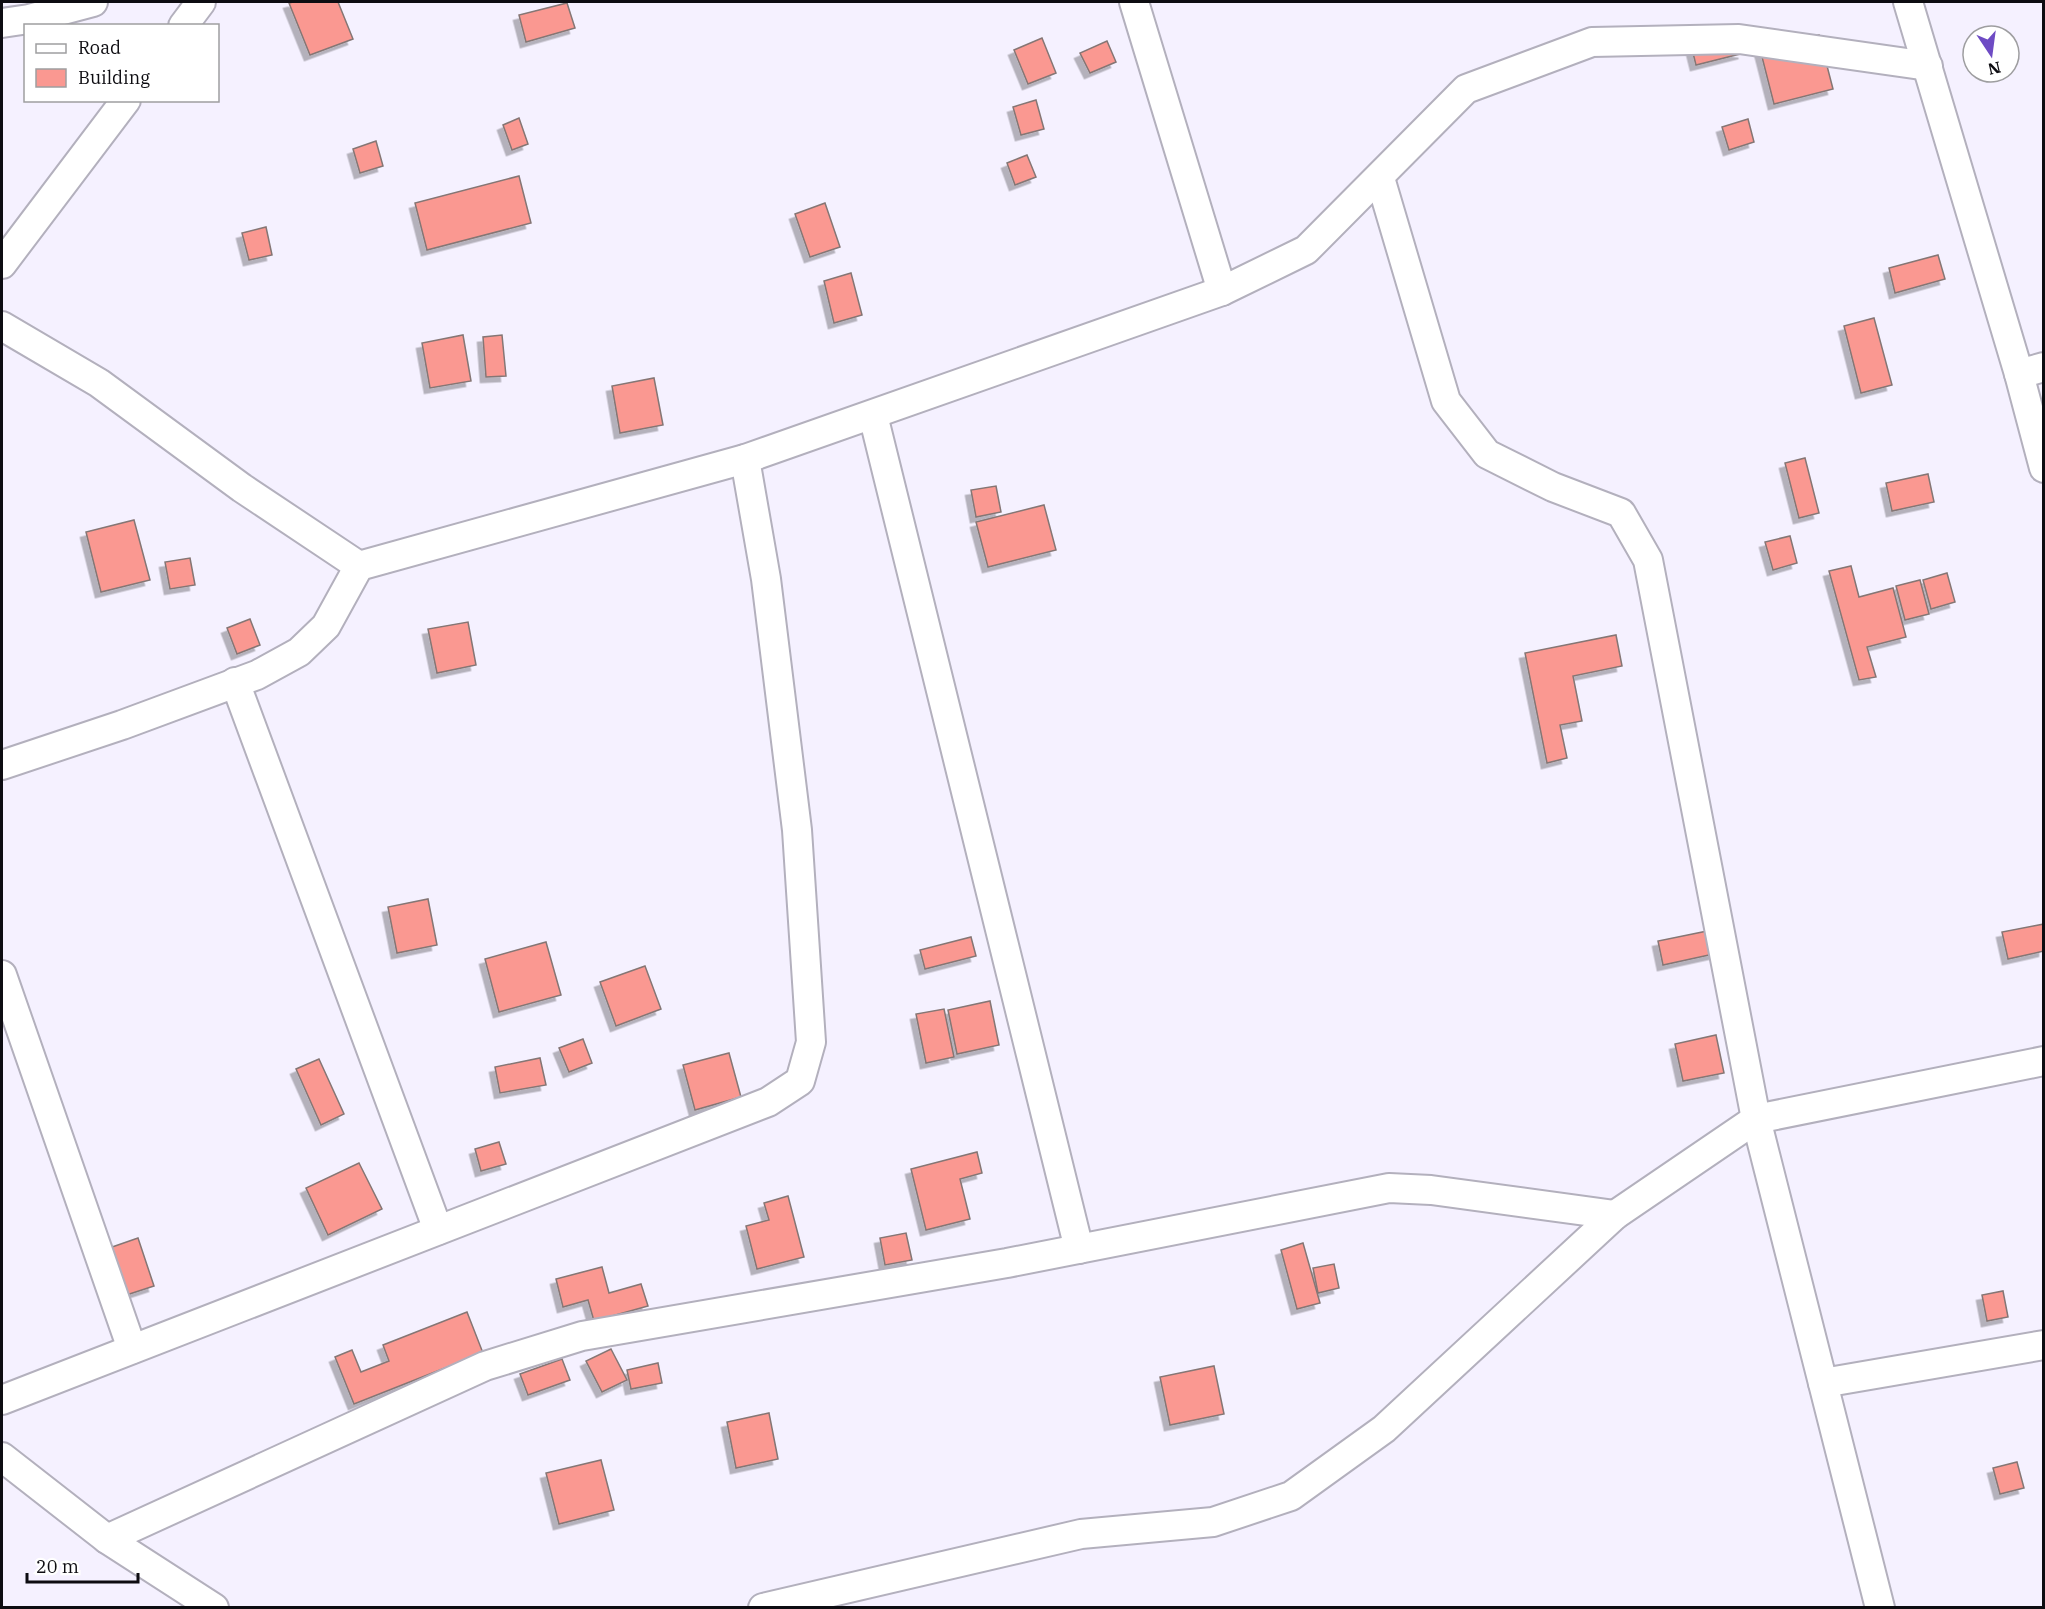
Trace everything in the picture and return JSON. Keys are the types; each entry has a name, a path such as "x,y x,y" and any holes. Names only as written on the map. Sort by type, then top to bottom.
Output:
{"street":[{"path":"2,23 29,19 93,2"},
{"path":"184,24 201,2"},
{"path":"1134,2 1222,291"},
{"path":"1908,2 2031,371 2043,468"},
{"path":"2,765 122,725 257,675 298,652 326,626 359,566 745,459 1222,291 1306,250 1466,89 1592,42 1739,39 1928,66"},
{"path":"2,264 124,102"},
{"path":"1380,177 1446,401 1487,454 1553,487 1621,513 1648,560 1756,1119 1880,1608"},
{"path":"2,326 99,383 242,488 359,566"},
{"path":"873,415 1079,1249"},
{"path":"2,1400 768,1102 800,1081 811,1042 797,830 766,579 745,459"},
{"path":"235,682 438,1230"},
{"path":"2,975 132,1349"},
{"path":"763,1608 1081,1534 1213,1522 1291,1496 1384,1429 1615,1215 1756,1119 2043,1061"},
{"path":"107,1539 485,1366 582,1336 1079,1249 1389,1188 1431,1190 1615,1215"},
{"path":"1823,1383 2043,1345"},
{"path":"2,1457 107,1539 214,1608"}],"building":[{"path":"338,2 353,39 310,55 289,3"},
{"path":"567,3 575,28 526,42 519,15"},
{"path":"1819,35 1833,89 1774,104 1760,49"},
{"path":"1042,38 1056,73 1028,84 1014,50"},
{"path":"1107,41 1116,62 1090,73 1080,53"},
{"path":"1691,45 1744,53 1696,65"},
{"path":"1036,100 1044,129 1021,135 1013,107"},
{"path":"519,118 528,144 512,150 503,125"},
{"path":"1748,119 1754,142 1729,150 1722,127"},
{"path":"376,141 383,166 360,173 353,149"},
{"path":"1027,155 1036,177 1015,185 1007,163"},
{"path":"519,176 531,223 427,250 415,203"},
{"path":"825,203 840,247 810,257 795,214"},
{"path":"266,227 272,255 249,260 242,233"},
{"path":"1938,255 1945,279 1895,293 1889,268"},
{"path":"851,273 862,315 834,323 824,281"},
{"path":"1874,318 1892,385 1861,393 1844,326"},
{"path":"463,335 471,381 430,388 422,343"},
{"path":"502,335 506,376 486,377 483,337"},
{"path":"654,378 663,425 620,433 612,386"},
{"path":"1805,458 1819,513 1799,518 1785,463"},
{"path":"1928,474 1934,502 1892,511 1886,483"},
{"path":"996,486 1001,512 976,517 971,490"},
{"path":"1044,505 1056,550 988,567 976,522"},
{"path":"134,520 150,580 101,592 86,532"},
{"path":"1790,536 1797,563 1773,570 1765,542"},
{"path":"190,558 195,585 170,589 165,562"},
{"path":"1851,566 1859,597 1893,588 1906,637 1867,647 1876,677 1859,680 1829,571"},
{"path":"1947,573 1955,602 1931,609 1923,580"},
{"path":"1920,580 1929,614 1905,620 1896,586"},
{"path":"250,619 260,645 237,654 227,628"},
{"path":"468,622 476,665 437,673 428,629"},
{"path":"1616,635 1622,666 1573,676 1582,721 1560,725 1567,758 1547,763 1525,653"},
{"path":"428,899 437,945 397,953 388,907"},
{"path":"2044,924 2044,951 2008,959 2002,932"},
{"path":"1727,927 1732,950 1663,965 1658,941"},
{"path":"971,937 976,956 925,969 920,950"},
{"path":"546,942 561,995 499,1012 485,959"},
{"path":"645,966 661,1009 616,1026 600,982"},
{"path":"990,1001 999,1045 957,1054 948,1010"},
{"path":"944,1009 954,1057 926,1063 916,1014"},
{"path":"1716,1035 1724,1073 1683,1081 1675,1044"},
{"path":"583,1039 592,1063 569,1072 559,1048"},
{"path":"729,1053 741,1097 695,1110 683,1065"},
{"path":"540,1058 546,1085 500,1093 495,1067"},
{"path":"319,1059 344,1114 321,1125 296,1069"},
{"path":"499,1142 506,1164 481,1171 475,1149"},
{"path":"977,1152 982,1173 960,1179 970,1219 926,1230 911,1169"},
{"path":"359,1163 382,1209 328,1235 306,1188"},
{"path":"788,1196 804,1257 757,1269 746,1226 769,1220 764,1203"},
{"path":"906,1233 912,1260 885,1265 880,1238"},
{"path":"138,1238 154,1286 108,1301 92,1254"},
{"path":"1303,1243 1320,1303 1297,1309 1281,1250"},
{"path":"1334,1264 1339,1288 1318,1293 1313,1268"},
{"path":"602,1267 609,1293 641,1284 648,1306 594,1321 588,1300 563,1307 556,1279"},
{"path":"2003,1291 2008,1317 1987,1321 1982,1295"},
{"path":"467,1312 483,1353 354,1404 335,1357 352,1350 361,1372 389,1361 383,1345"},
{"path":"611,1349 627,1380 602,1392 586,1361"},
{"path":"562,1359 570,1380 528,1395 520,1374"},
{"path":"658,1363 662,1383 631,1389 627,1370"},
{"path":"1214,1366 1224,1414 1170,1425 1160,1377"},
{"path":"769,1413 778,1459 736,1468 727,1422"},
{"path":"601,1460 614,1510 559,1524 546,1473"},
{"path":"2017,1462 2024,1488 2000,1494 1993,1468"}]}
